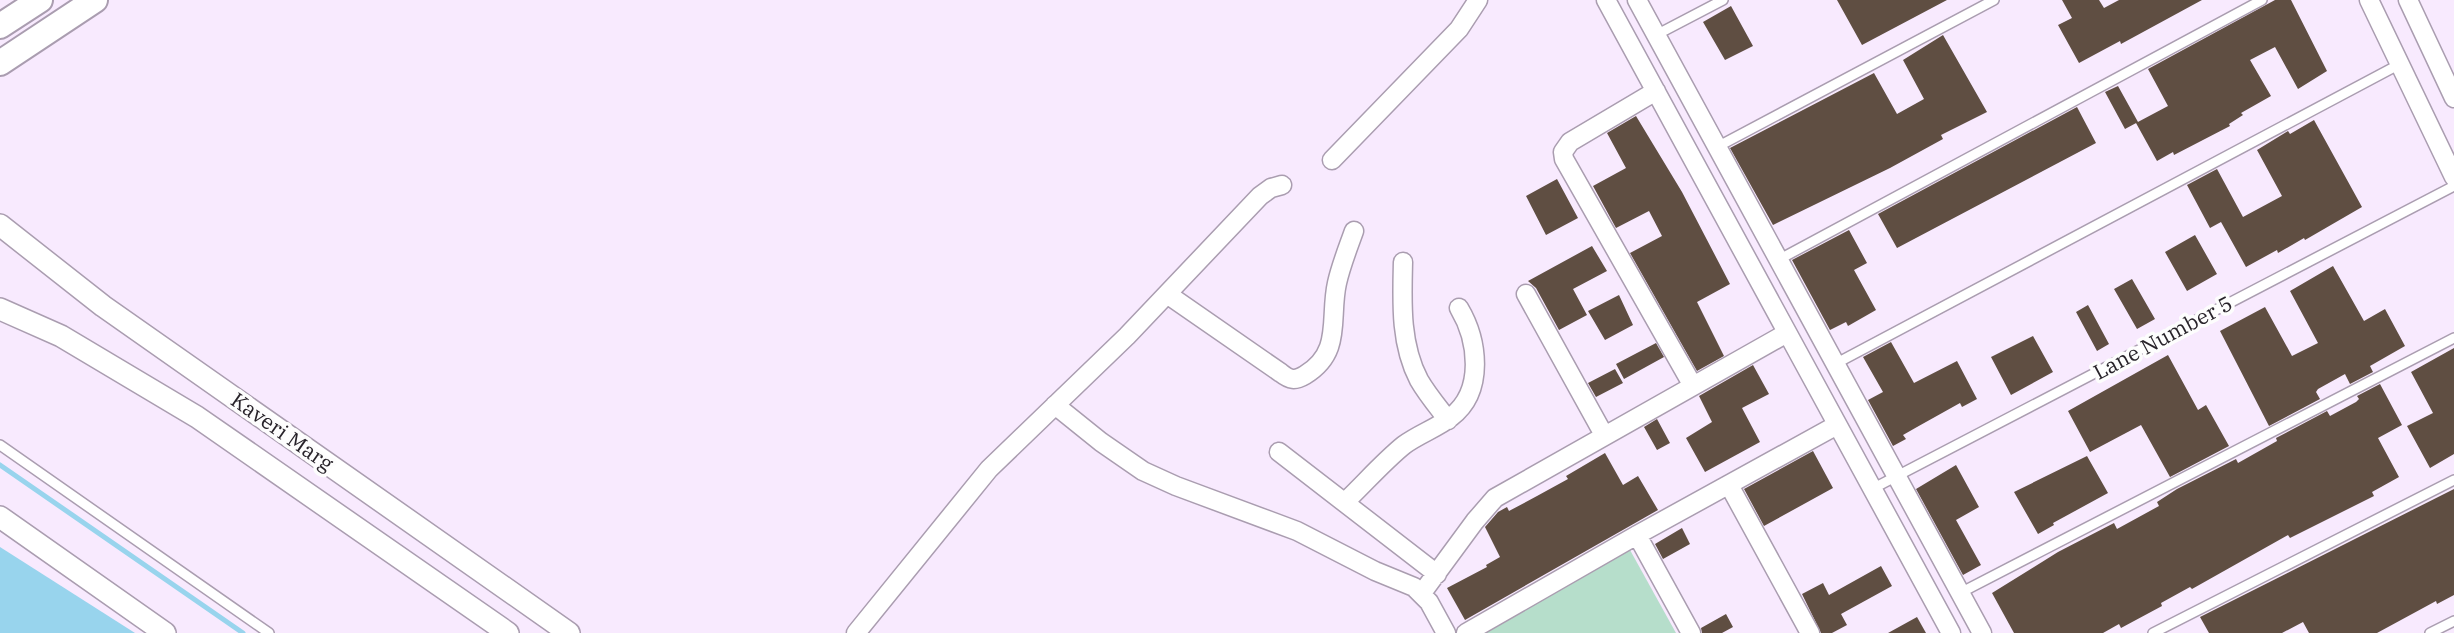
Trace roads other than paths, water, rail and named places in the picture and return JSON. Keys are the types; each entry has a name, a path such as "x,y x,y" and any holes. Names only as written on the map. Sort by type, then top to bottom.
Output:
{"main road":[{"path":"6,16 40,0"},
{"path":"0,64 95,0"}],"street":[{"path":"1332,160 1459,29 1478,0"},
{"path":"1606,0 1951,633"},
{"path":"1637,0 1982,633"},
{"path":"2369,0 2454,177"},
{"path":"2408,0 2454,98"},
{"path":"1656,92 1570,142 1563,152 1564,159 1693,386"},
{"path":"856,633 989,469 1127,336 1259,196 1282,184"},
{"name":"Kaveri Marg","path":"0,225 103,306 569,633"},
{"path":"1167,294 1281,373 1295,379 1311,371 1329,351 1337,280 1354,231"},
{"path":"1403,262 1402,310 1408,352 1420,381 1448,420"},
{"path":"1526,294 1604,435"},
{"path":"1345,502 1405,444 1448,420 1462,406 1474,377 1476,363 1468,323 1459,308"},
{"name":"Kaveri Marg","path":"0,309 61,336 197,417 508,633"},
{"path":"1422,593 1495,498 1787,333"},
{"path":"1055,405 1143,471 1297,531 1375,571 1414,587 1437,612 1446,633"},
{"path":"1466,633 1837,425"},
{"path":"1279,452 1437,573"},
{"path":"1728,485 1810,633"},
{"path":"0,517 165,633"},
{"path":"1637,535 1691,633"}],"lane":[{"path":"1656,36 1723,0"},
{"path":"1717,147 1994,0"},
{"path":"1779,260 2262,0"},
{"path":"1835,364 2400,64"},
{"name":"Lane Number 5","path":"1872,489 2454,186"},
{"path":"1960,593 2454,338"},
{"path":"0,445 269,633"},
{"path":"2153,633 2454,480"},
{"path":"2430,633 2454,621"}],"water":[{"path":"0,547 135,633 0,633"}],"waterway":[{"path":"0,465 243,633"}]}
